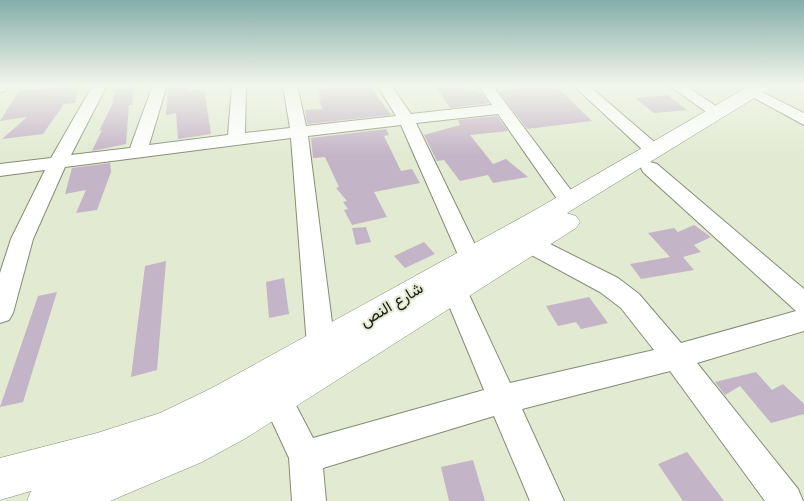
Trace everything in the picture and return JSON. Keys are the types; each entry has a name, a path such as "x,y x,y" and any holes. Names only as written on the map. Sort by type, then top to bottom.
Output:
{"main road":[{"name":"شارع النص","path":"48,501 91,495 192,447 277,400 532,245 715,112 723,108"},
{"name":"شارع النص","path":"0,479 97,453 166,430 233,396 470,257 569,201 651,159 733,108"}],"street":[{"path":"0,313 22,239 58,162 87,108"},
{"path":"138,151 152,108"},
{"path":"236,139 238,108"},
{"path":"295,108 299,131 320,346"},
{"path":"399,108 406,119 470,257"},
{"path":"602,108 651,159 804,304"},
{"path":"710,108 715,112"},
{"path":"789,108 804,120"},
{"path":"0,170 299,131 502,109 569,201"},
{"path":"532,245 609,286 630,301 676,357 786,501"},
{"path":"455,291 504,399 547,501"},
{"path":"305,458 504,399 676,357 804,320"},
{"path":"277,400 305,458 309,501"}],"building":[{"path":"8,108 61,108 43,134 2,139 27,117 0,121"},
{"path":"110,108 129,108 126,144 92,151 102,130 99,131"},
{"path":"167,108 207,108 211,134 178,139 176,113 166,115"},
{"path":"386,108 391,115 307,124 305,110"},
{"path":"511,108 579,108 592,121 527,129"},
{"path":"648,108 685,108 687,110 654,113"},
{"path":"497,116 508,131 470,135 493,164 506,159 528,177 493,183 488,175 460,181 444,160 437,161 424,135 460,125 458,120"},
{"path":"386,129 389,135 384,136 401,171 412,169 420,183 374,192 387,217 352,225 344,210 348,209 343,202 347,201 336,188 339,187 325,157 313,158 311,138"},
{"path":"110,163 111,172 97,210 76,213 86,190 65,194 72,168"},
{"path":"694,225 711,237 694,245 701,252 683,257 694,270 641,279 630,264 670,257 648,233 674,228 678,232"},
{"path":"366,227 371,242 356,245 352,228"},
{"path":"424,242 435,254 405,268 394,256"},
{"path":"166,261 157,370 131,377 145,266"},
{"path":"284,278 289,314 269,318 266,282"},
{"path":"57,292 23,402 0,407 38,296"},
{"path":"589,297 608,323 581,329 576,322 558,326 546,306"},
{"path":"756,372 772,390 783,384 804,404 804,414 771,423 740,386 725,395 715,382"},
{"path":"687,452 724,501 683,501 658,464"},
{"path":"473,460 485,501 449,501 441,467"}]}
